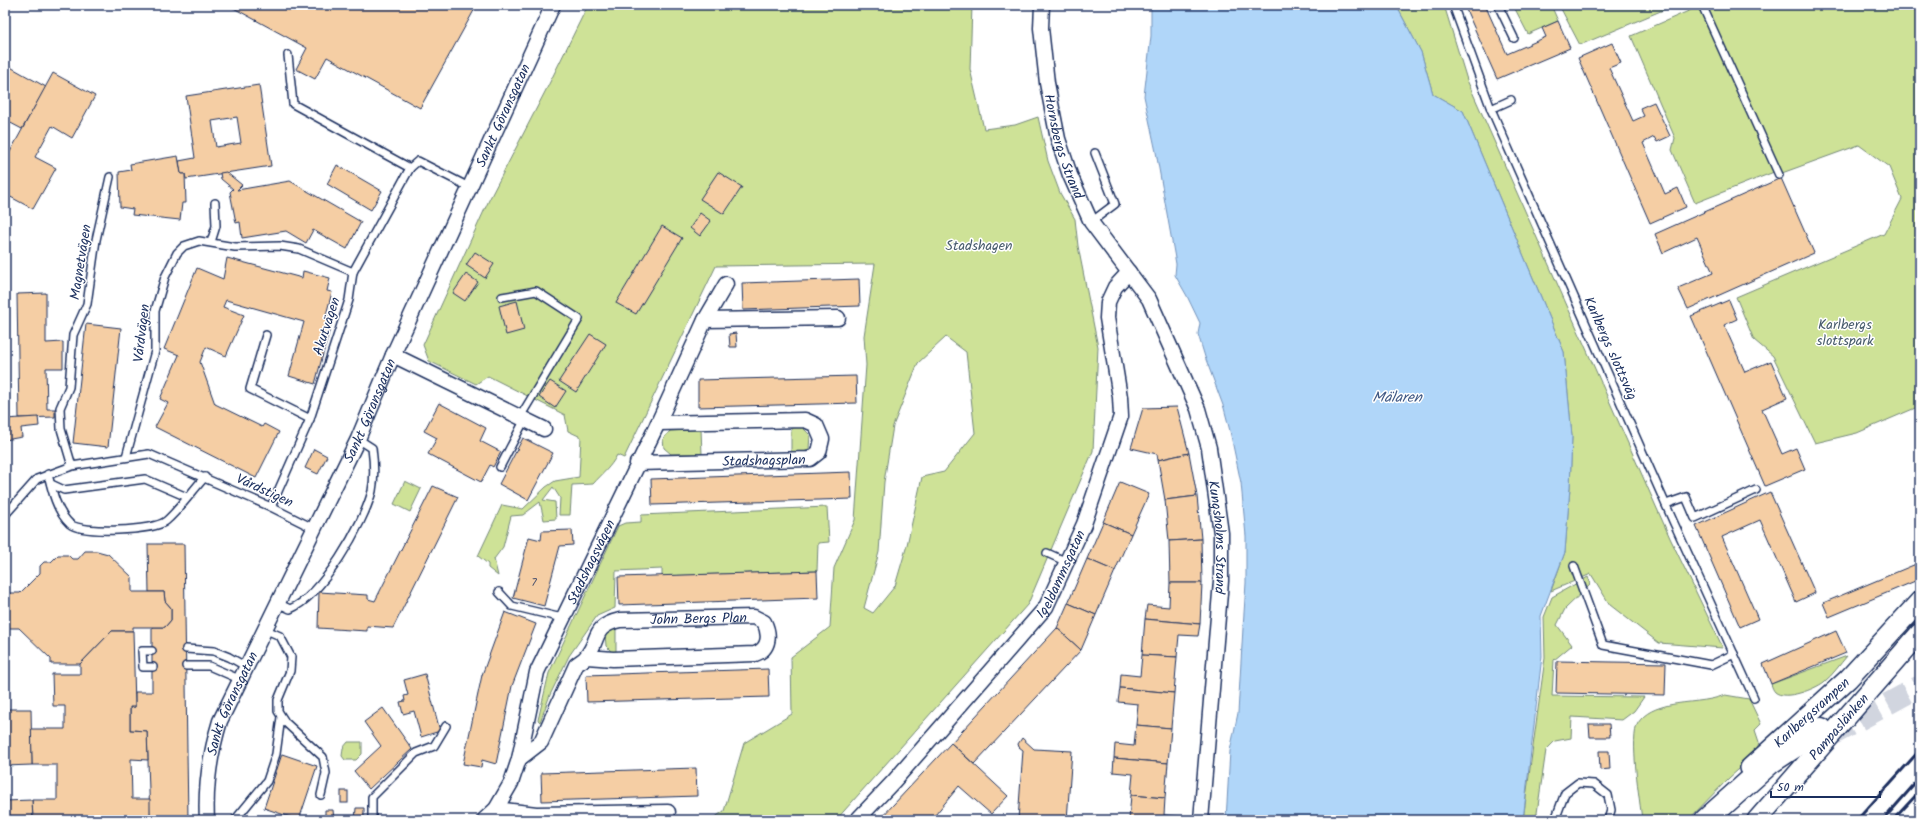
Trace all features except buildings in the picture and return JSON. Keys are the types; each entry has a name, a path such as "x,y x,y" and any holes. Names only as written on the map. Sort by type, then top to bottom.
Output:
{"highway":[{"path":"1706,820 1771,762 1821,729"},
{"path":"1720,820 1756,786 1799,754"}],"main road":[{"name":"Karlbergsrampen","path":"1698,820 1720,795 1848,679 1920,601"},
{"name":"Pampaslänken","path":"1757,820 1920,633"},
{"name":"Pampaslänken","path":"1771,820 1920,648"}],"street":[{"name":"Sankt Göransgatan","path":"207,820 207,785 211,752 220,721 245,666 358,439 393,355 553,5"},
{"name":"Hornsbergs Strand","path":"1042,5 1043,53 1056,131 1070,175 1091,222 1129,272"},
{"name":"Igeldammsgatan","path":"857,820 894,781 1046,607 1084,524 1121,416 1120,397 1107,318 1108,302 1115,287 1129,272"},
{"name":"Kungsholms Strand","path":"1129,272 1149,299 1198,408 1209,448 1221,533 1220,581 1201,820"},
{"name":"Stadshagsvägen","path":"496,810 511,783 519,759 537,672 637,463 658,423 705,320 726,284"},
{"path":"705,320 838,318"},
{"path":"393,355 544,428"},
{"name":"Stadshagsplan","path":"637,463 810,459 820,452 822,439 816,425 805,420 658,423"},
{"name":"John Bergs Plan","path":"519,759 541,742 576,665 587,657 597,634 607,623 620,620 754,617 764,622 768,635 768,643 760,652 755,654 613,659 587,657"},
{"path":"484,820 496,810 536,814 668,812"}],"lane":[{"name":"Karlbergs slottsväg","path":"1453,5 1491,109 1666,504 1754,698"},
{"path":"1498,5 1514,38"},
{"path":"1702,5 1779,175"},
{"path":"288,56 293,104 410,168"},
{"path":"1491,109 1511,100"},
{"path":"1091,222 1115,204 1095,153"},
{"name":"Akutvägen","path":"271,507 310,419 349,300 353,272 410,168 418,161 469,188"},
{"name":"Magnetvägen","path":"72,466 61,429 60,408 69,387 73,335 87,304 96,240 110,177"},
{"path":"211,242 216,226 215,203"},
{"name":"Vårdvägen","path":"126,457 155,351 154,311 165,277 177,253 184,246 199,241 235,247 280,246 299,249 353,272"},
{"path":"500,467 523,418 579,319 536,291 502,297"},
{"path":"266,335 250,389 310,419"},
{"path":"277,603 290,609 300,605 332,568 356,533 372,491 375,468 372,448 358,439"},
{"name":"Vårdstigen","path":"5,515 37,479 48,474 72,466 149,454 205,477 313,528"},
{"path":"48,474 54,499 71,524 91,530 153,527 166,522 205,477"},
{"path":"51,484 64,490 145,479 187,497"},
{"path":"1666,504 1686,497 1695,518 1756,490"},
{"path":"1047,553 1067,562"},
{"path":"1574,566 1603,645 1711,665 1734,654"},
{"path":"499,592 512,606 562,618"},
{"path":"264,628 280,636 291,657 290,671 278,700 278,711 281,717 323,757 326,773 321,795"},
{"path":"186,650 214,652 229,657 245,666"},
{"path":"152,651 142,651 143,667 153,667"},
{"path":"186,666 209,666 239,679"},
{"path":"234,820 267,781 276,754 281,717"},
{"path":"372,820 372,797 416,753 434,746 446,726"},
{"path":"1555,820 1565,793 1578,784 1594,784 1608,795 1611,810 1608,820"}],"green space":[{"name":"Stadshagen","path":"588,5 972,5 970,69 984,129 1015,125 1038,117 1048,161 1060,193 1075,219 1078,246 1098,347 1093,451 1028,604 836,820 711,820 724,811 744,743 792,714 791,657 830,627 834,568 855,520 866,365 864,336 875,264 716,266 624,458 617,455 609,467 593,484 572,485 570,515 559,515 560,498 553,487 543,500 555,502 556,519 544,520 540,502 523,515 511,516 503,547 494,559 498,576 488,568 488,564 478,556 502,505 523,509 546,487 555,481 579,477 581,437 568,431 565,415 488,376 476,384 429,361 423,345 489,200","holes":["946,337 966,352 975,433 944,472 922,477 907,545 895,586 873,613 864,608 879,552 884,482 893,426 918,363"]},
{"path":"1396,5 1444,5 1467,80 1670,538 1723,648 1659,643 1610,605 1591,574 1551,591 1565,552 1570,487 1572,436 1564,352 1463,111 1433,94 1421,52"},
{"path":"1513,5 1551,5 1558,21 1528,34"},
{"path":"1559,5 1675,5 1580,45"},
{"name":"Karlbergs slottspark","path":"1706,5 1920,5 1920,406 1857,433 1815,443 1773,356 1754,340 1736,297 1884,234 1902,199 1889,167 1859,145 1782,173"},
{"path":"1700,6 1774,172 1695,203 1672,150 1675,138 1631,36"},
{"path":"802,427 810,435 809,449 801,454 791,454 791,428"},
{"path":"701,429 702,454 671,454 664,448 663,439 670,431"},
{"path":"405,481 421,489 410,512 394,504"},
{"path":"827,507 829,542 818,543 817,571 662,576 662,569 616,571 615,608 597,616 569,656 550,695 540,722 538,720 549,673 618,526 625,523 641,522 641,515"},
{"path":"1588,577 1591,584 1565,609 1557,625 1572,645 1554,660 1552,696 1644,697 1634,711 1622,720 1572,717 1571,738 1555,741 1546,750 1536,820 1523,820 1545,658 1544,617 1552,597"},
{"path":"616,626 616,652 612,652 606,646 605,635"},
{"path":"1847,656 1827,679 1820,685 1807,691 1793,695 1780,694 1775,692 1771,684"},
{"path":"1725,695 1749,699 1761,724 1755,730 1759,742 1756,754 1729,778 1688,820 1642,820 1637,785 1635,755 1636,730 1638,723 1648,713 1669,705 1711,699"},
{"path":"348,742 362,742 362,754 356,760 345,760 342,756 343,748"}],"water":[{"name":"Mälaren","path":"1151,5 1396,5 1421,52 1433,94 1463,111 1564,352 1572,436 1565,552 1541,616 1542,656 1523,820 1226,820 1230,751 1238,713 1246,583 1246,536 1241,483 1224,408 1198,334 1200,323 1175,275 1176,264 1156,152 1144,96 1151,36"}],"tunnel":[{"path":"1830,736 1920,686"}],"railway":[{"path":"1857,820 1920,750"},
{"path":"1883,820 1920,778"},
{"path":"1893,820 1920,791"}]}
